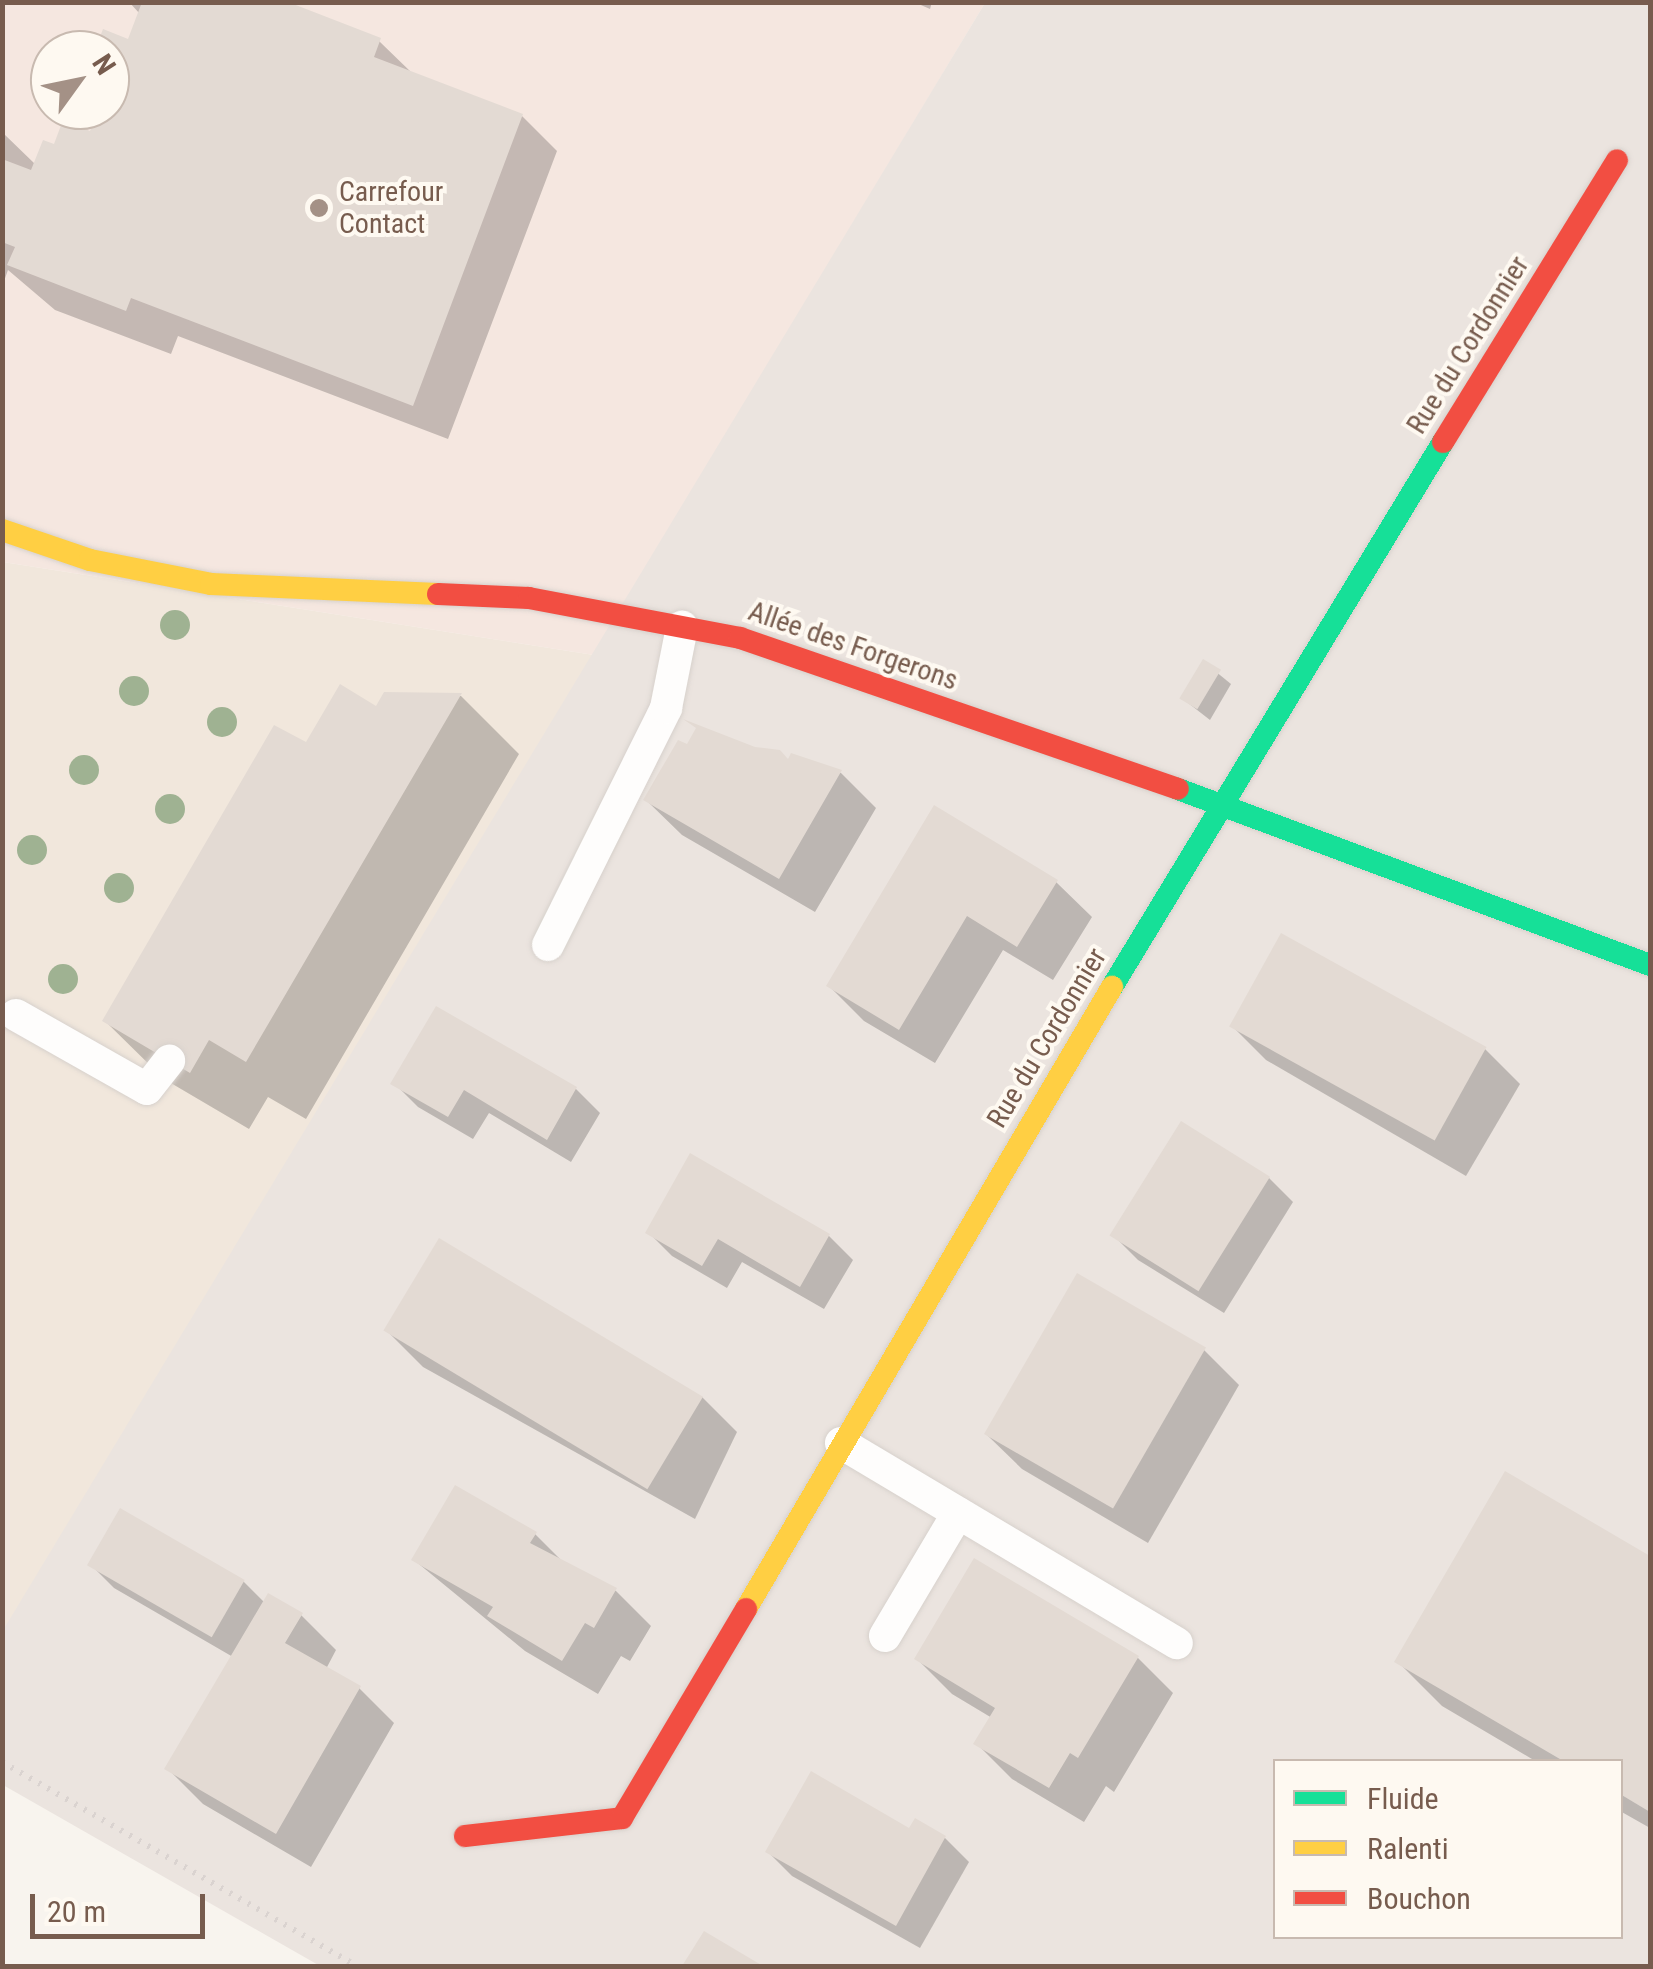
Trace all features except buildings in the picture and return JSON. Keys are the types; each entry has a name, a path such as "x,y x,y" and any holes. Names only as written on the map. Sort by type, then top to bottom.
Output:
{"street":[{"name":"Rue du Cordonnier","path":"465,1836 622,1818 1220,804 1617,160"},
{"name":"Allée des Forgerons","path":"2,530 90,560 211,584 528,598 740,638 1220,804 1650,965"}],"lane":[{"path":"548,945 666,708 682,627"},
{"path":"16,1015 147,1089 169,1061"},
{"path":"841,1444 1177,1643"},
{"path":"885,1636 958,1514"}],"path":[{"path":"2,1762 357,1966"}],"shaded area":[{"path":"3,3 985,3 594,655 3,562"},
{"path":"985,3 1650,3 1650,1966 320,1966 3,1785 2,1632"},
{"path":"3,562 594,655 3,1632"}],"traffic: fast":[{"path":"1112,987 1443,442"},
{"path":"1178,789 1650,965"}],"traffic: slow":[{"path":"2,530 90,560 211,584 438,594"},
{"path":"746,1609 1112,987"}],"traffic: jam":[{"path":"1443,442 1617,160"},
{"path":"438,594 529,598 740,638 1178,789"},
{"path":"465,1836 622,1818 746,1609"}],"place":[{"name":"Carrefour Contact","path":"319,208"}]}
